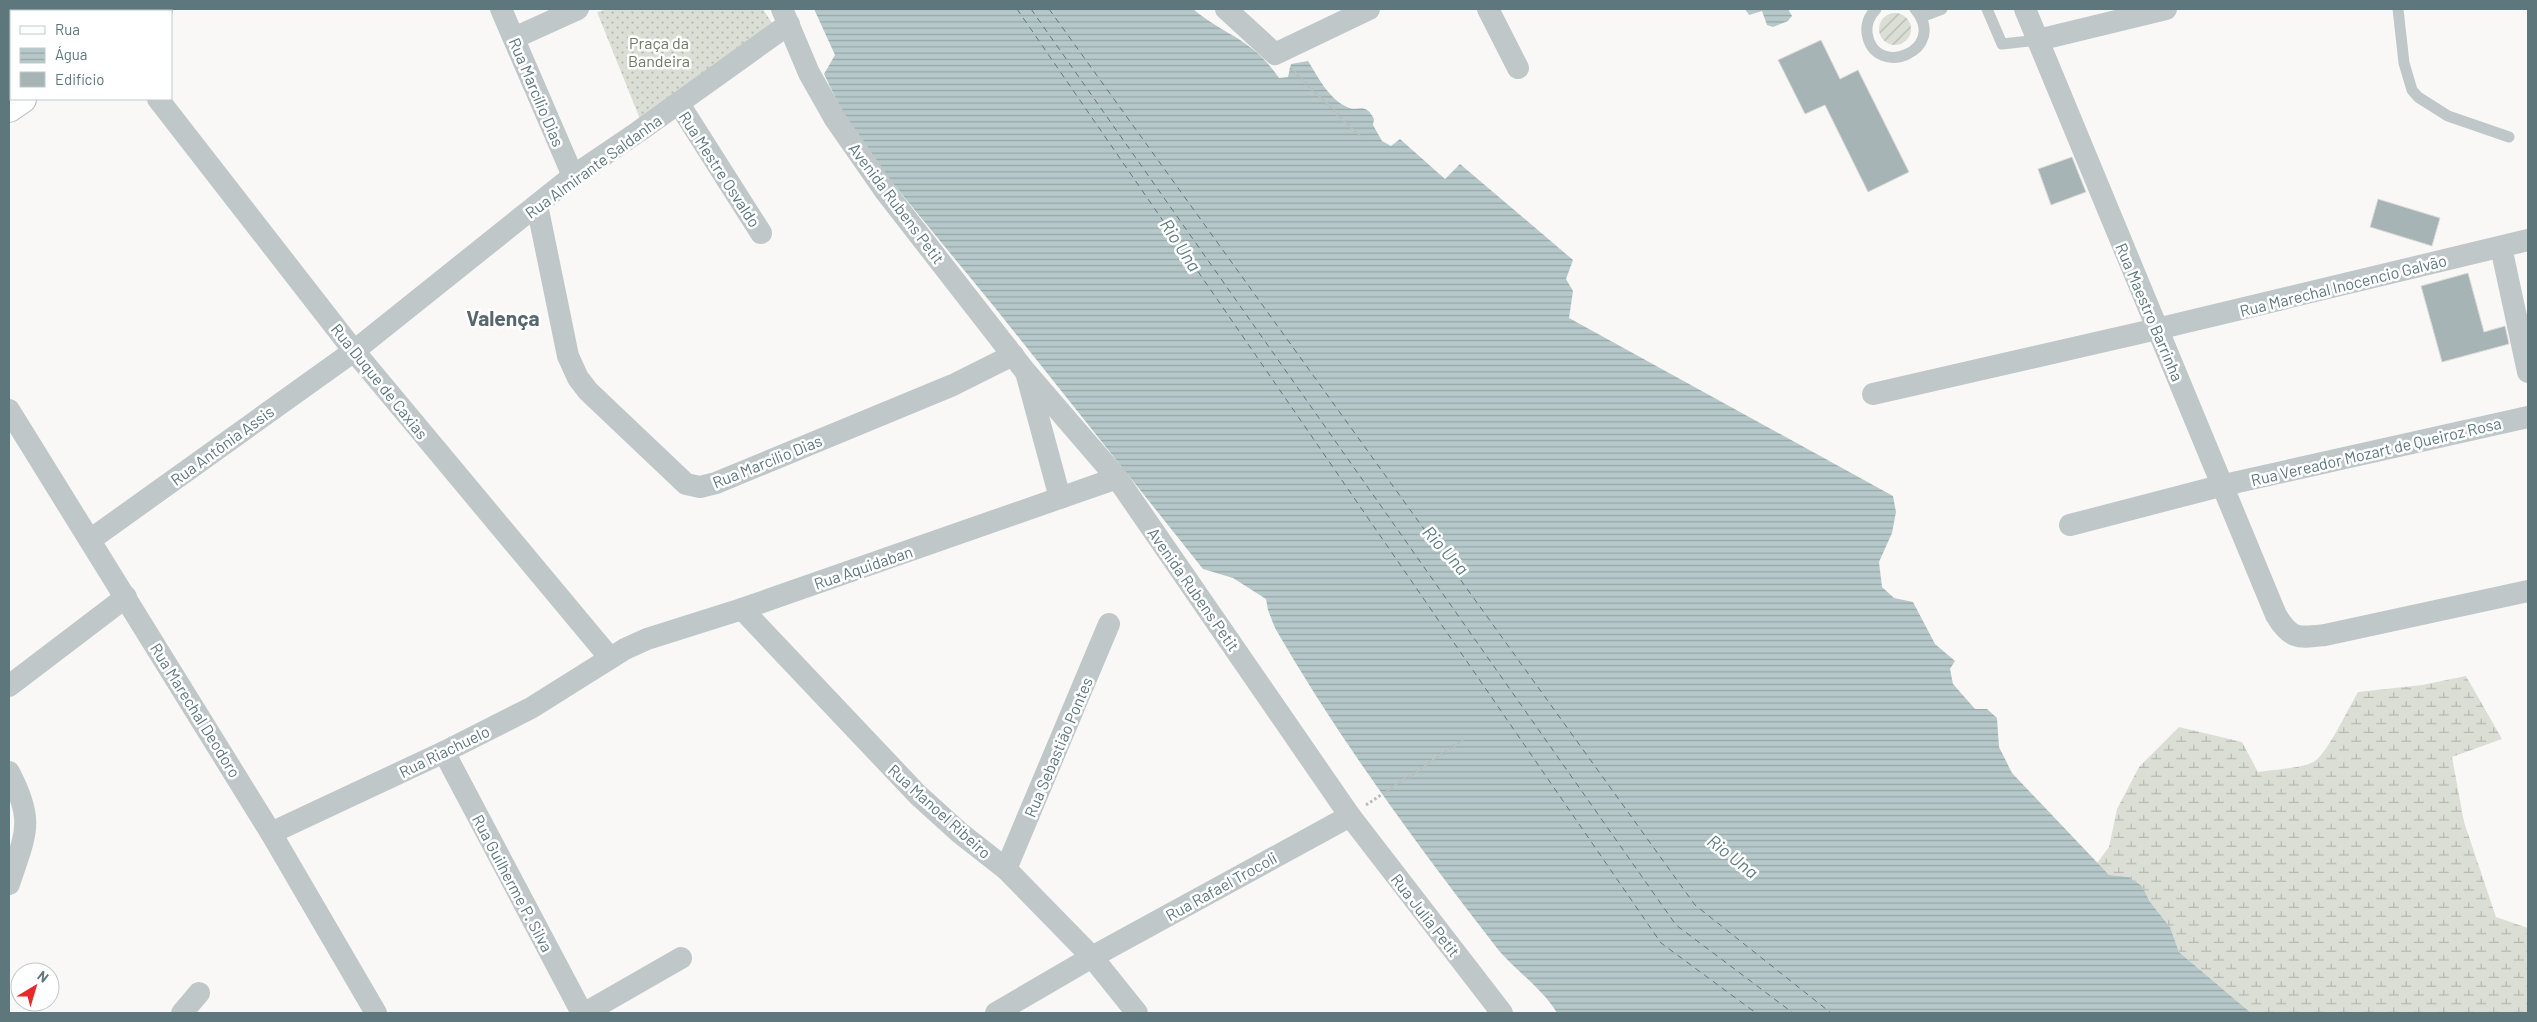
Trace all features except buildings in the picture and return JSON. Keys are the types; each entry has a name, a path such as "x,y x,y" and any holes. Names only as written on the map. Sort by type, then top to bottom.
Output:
{"main road":[{"path":"9,108 21,100"}],"street":[{"name":"Rua Marcílio Dias","path":"501,9 573,176"},
{"path":"514,38 578,9"},
{"path":"1226,9 1275,54 1369,9"},
{"path":"1488,9 1518,68"},
{"name":"Rua Maestro Barrinha","path":"2025,9 2276,615 2291,635 2300,637 2319,636 2528,591"},
{"path":"2038,40 2166,9"},
{"name":"Rua Almirante Saldanha","path":"354,351 573,176 679,104 785,16"},
{"name":"Avenida Rubens Petit","path":"785,16 809,73 835,119 885,191 1019,363 1117,478 1350,816"},
{"name":"Rua Duque de Caxias","path":"159,100 354,351 610,658"},
{"name":"Rua Mestre Osvaldo","path":"679,104 762,233"},
{"name":"Rua Marcílio Dias","path":"537,205 568,356 578,378 588,391 686,484 700,487 716,483 954,385 1019,363"},
{"name":"Rua Marechal Inocencio Galvão","path":"1873,394 2157,329 2528,240"},
{"path":"2501,246 2528,372"},
{"name":"Rua Antônia Assis","path":"90,540 354,351"},
{"name":"Avenida Rubens Petit","path":"1019,363 1060,498"},
{"name":"Rua Marechal Deodoro","path":"9,410 272,833 376,1013"},
{"name":"Rua Vereador Mozart de Queiroz Rosa","path":"2070,525 2224,486 2528,417"},
{"name":"Rua Aquidaban","path":"610,658 648,639 742,609 1117,478"},
{"path":"9,686 126,597"},
{"name":"Rua Manoel Ribeiro","path":"742,609 918,795 960,833 1006,869 1092,957 1137,1013"},
{"name":"Rua Sebastião Pontes","path":"1006,869 1109,624"},
{"name":"Rua Riachuelo","path":"272,833 444,752 531,708 610,658"},
{"name":"Rua Guilherme P. Silva","path":"444,752 584,1013 681,958"},
{"path":"9,772 22,800 26,816 24,835 9,884"},
{"name":"Rua Rafael Trocoli","path":"996,1013 1092,957 1350,816"},
{"name":"Rua Julia Petit","path":"1350,816 1502,1013"},
{"path":"182,1013 199,993"}],"lane":[{"path":"1876,9 1869,18 1868,37 1872,46 1887,57 1906,56 1920,45 1924,36 1918,13 1942,9"},
{"path":"1987,9 2002,44 2038,40"},
{"path":"2402,12 2404,63 2412,90 2418,97 2448,116 2510,137"}],"path":[{"path":"1275,54 1362,138"},
{"path":"1350,816 1463,740"}],"green space":[{"name":"Praça da Bandeira","path":"608,9 763,9 772,23 640,119 597,12"},
{"path":"1895,13 1901,14 1906,18 1910,23 1910,35 1906,40 1901,44 1895,45 1889,44 1884,40 1880,35 1879,29 1880,23 1884,18 1889,14"},
{"path":"2466,676 2502,739 2452,757 2464,822 2496,917 2528,928 2528,1013 2251,1013 2179,952 2170,927 2150,902 2142,886 2129,877 2109,875 2097,863 2109,847 2117,809 2139,767 2179,727 2242,742 2258,772 2296,767 2315,761 2326,749 2358,692 2422,685"}],"water":[{"name":"Rio Una","path":"814,9 1193,9 1259,54 1279,78 1288,77 1291,64 1308,61 1333,97 1345,106 1354,109 1364,109 1370,113 1374,119 1373,125 1382,141 1391,146 1400,139 1445,179 1460,164 1573,260 1566,279 1573,291 1569,318 1893,496 1896,512 1892,533 1879,562 1882,587 1894,598 1913,602 1935,644 1955,661 1950,669 1953,684 1975,709 1987,709 1997,718 1999,747 2012,773 2109,875 2129,877 2142,886 2150,902 2170,927 2179,952 2251,1013 1557,1013 1542,994 1493,943 1379,789 1325,710 1275,628 1266,599 1233,578 1203,569 996,309 854,136 824,74 835,55"},
{"path":"1745,9 1788,9 1792,16 1788,21 1773,27 1767,25 1762,11 1749,15"}],"ferry route":[{"path":"1017,9 1661,943 1756,1013"},
{"path":"1031,9 1676,925 1793,1013"},
{"path":"1049,9 1695,905 1831,1013"}],"district":[{"name":"Valença","path":"503,317"}]}
